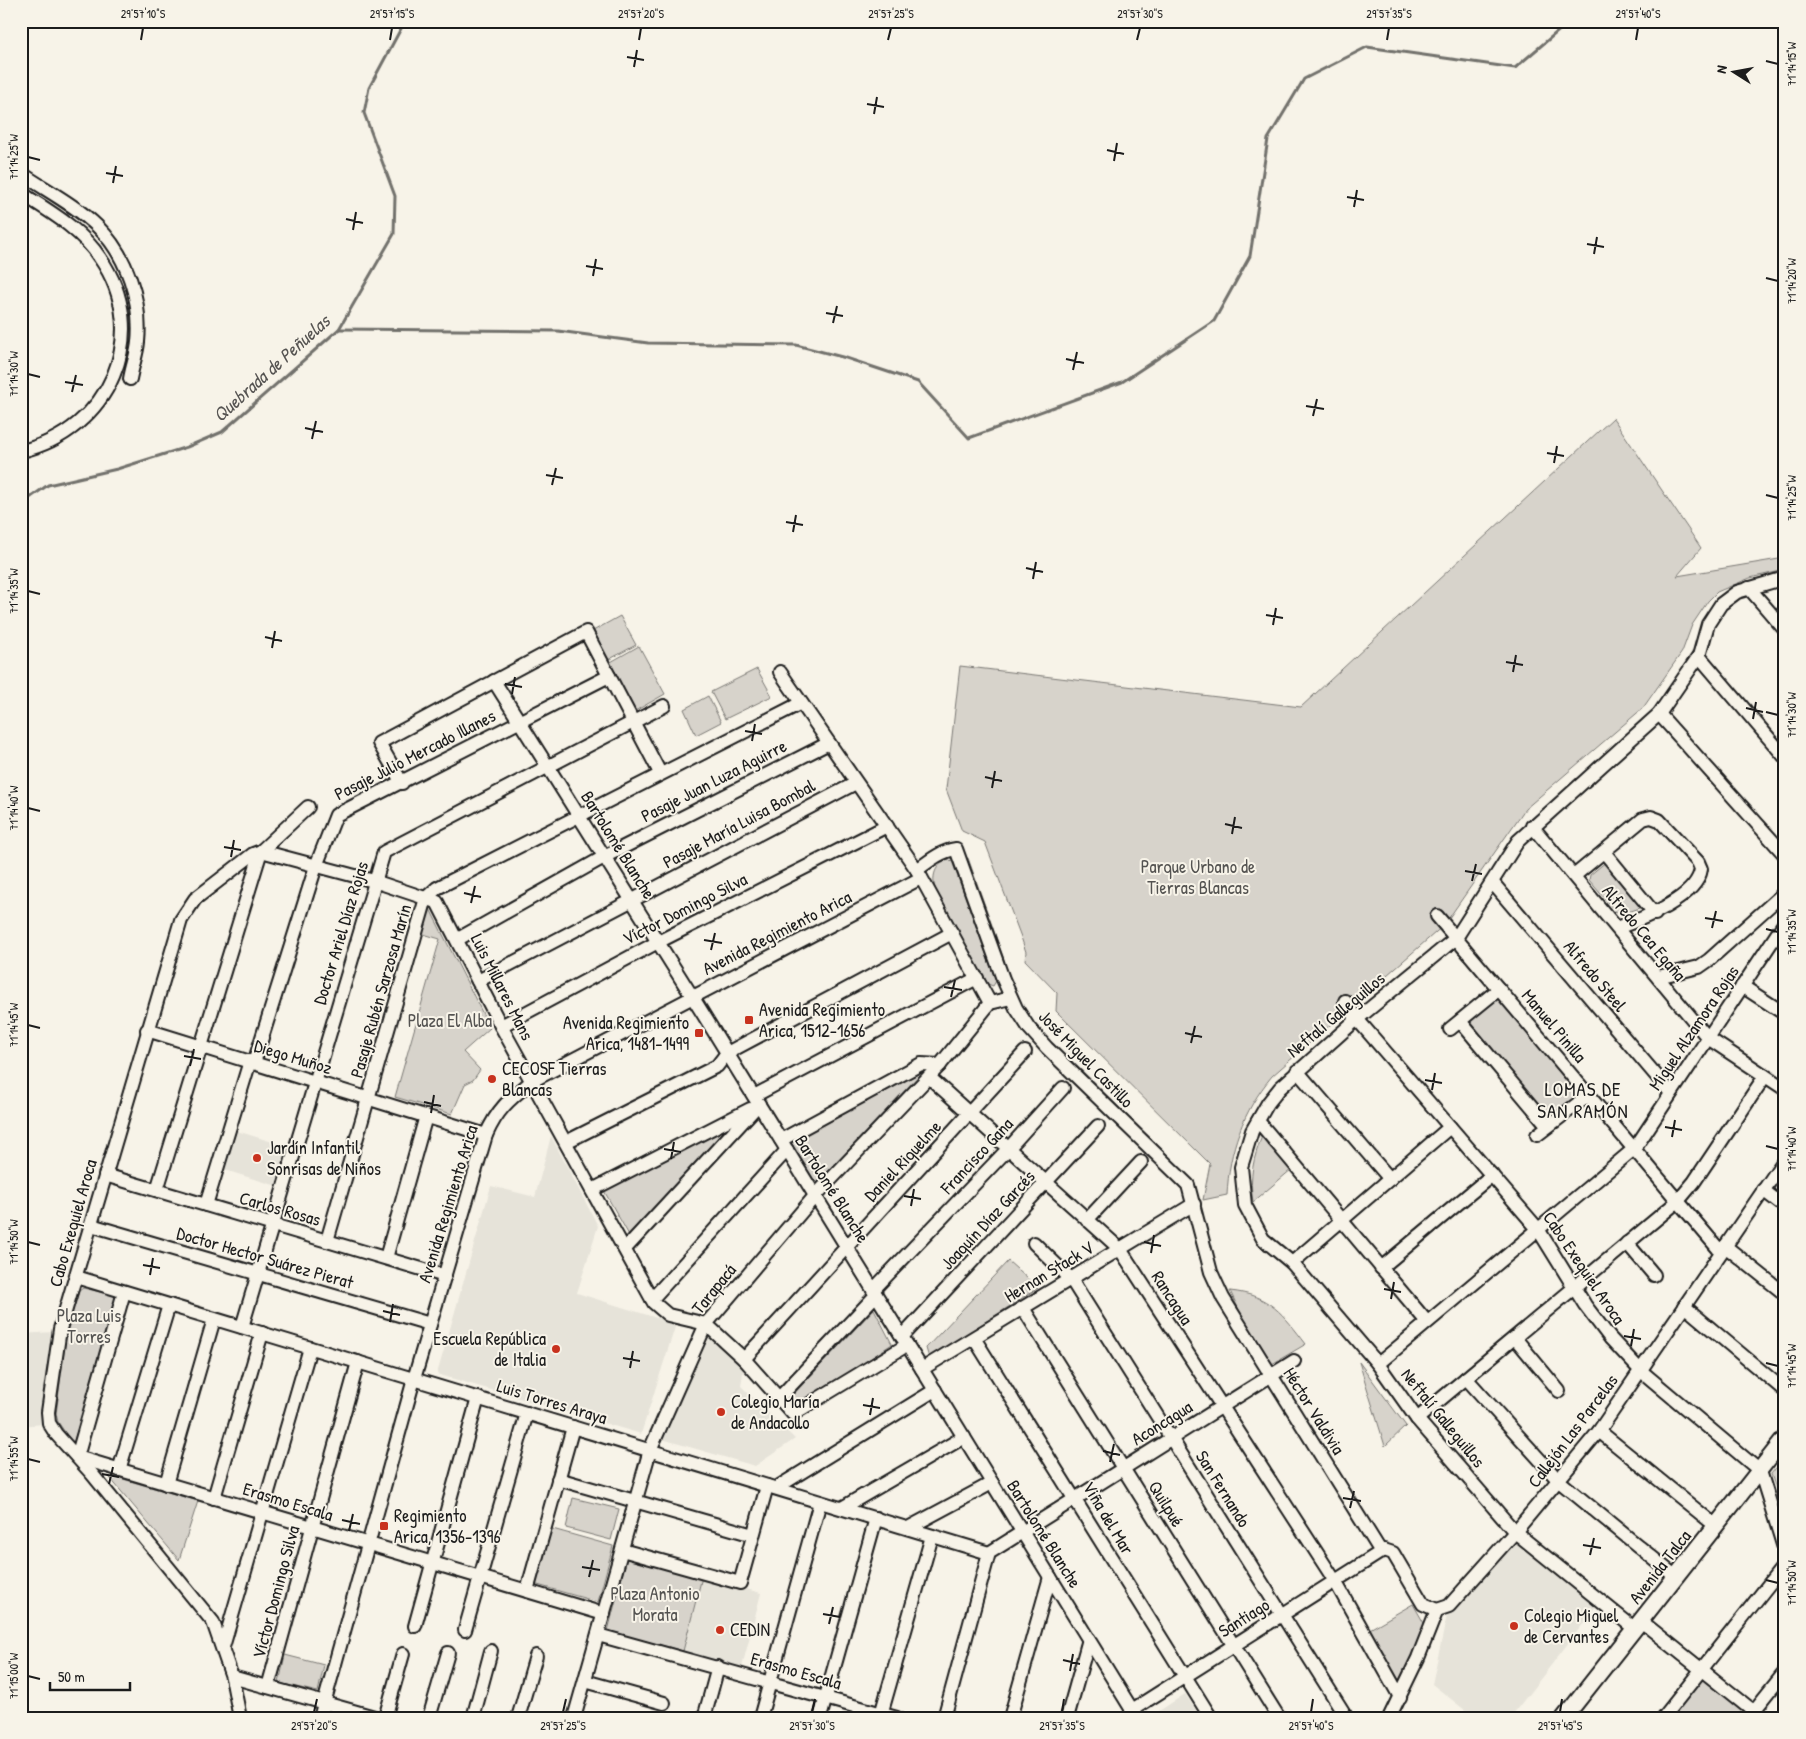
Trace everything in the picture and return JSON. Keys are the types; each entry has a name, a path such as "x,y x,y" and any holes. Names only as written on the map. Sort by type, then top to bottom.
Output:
{"main road":[{"name":"Avenida Talca","path":"1564,1718 1785,1438"}],"street":[{"path":"21,174 84,215 103,234 119,256 133,287 139,325 130,379"},
{"path":"21,193 61,219 90,245 110,274 117,291 123,320 120,355 105,392 88,415 66,433 52,441 21,450"},
{"path":"90,245 103,234"},
{"path":"120,355 134,358"},
{"name":"Neftalí Galleguillos","path":"1751,1714 1701,1670 1515,1532 1417,1419 1378,1364 1292,1264 1263,1239 1250,1217 1242,1192 1243,1155 1268,1102 1297,1071 1456,938 1518,841 1532,826 1659,714 1699,656 1708,624 1715,611 1728,597 1749,588 1785,578"},
{"path":"1749,588 1785,630"},
{"path":"402,783 379,743 586,632 660,773"},
{"path":"1699,656 1785,757"},
{"path":"780,672 919,874 990,1003 1011,998"},
{"name":"Pasaje Julio Mercado Illanes","path":"206,1205 316,866 336,815 609,676"},
{"name":"Bartolomé Blanche","path":"494,681 816,1196 1089,1639 1133,1715"},
{"name":"Pasaje Rubén Sarzosa Marín","path":"328,1241 426,898 436,888 801,703"},
{"name":"Doctor Ariel Díaz Rojas","path":"242,1327 384,852 664,706"},
{"path":"1659,714 1785,855"},
{"name":"Pasaje Juan Luza Aguirre","path":"458,940 604,857 828,743"},
{"name":"Pasaje María Luisa Bombal","path":"478,981 856,782"},
{"name":"Cabo Exequiel Aroca","path":"240,1718 232,1677 213,1622 52,1429 48,1412 60,1329 147,1030 185,912 201,894 254,854 262,851 308,807"},
{"path":"1574,876 1643,819 1651,817 1658,820 1698,862 1700,868 1696,883 1654,914 1617,928"},
{"name":"Víctor Domingo Silva","path":"502,1026 658,942 887,826"},
{"name":"Alfredo Cea Egaña","path":"1532,826 1708,1038 1785,1089"},
{"name":"José Miguel Castillo","path":"919,874 936,856 948,850 956,850 1011,998 1038,1038 1188,1185 1194,1204"},
{"path":"157,1190 200,1046 262,851"},
{"name":"Luis Millares Mans","path":"262,851 374,881 437,902 502,1026 657,1308 668,1315 706,1324"},
{"path":"1604,852 1654,914"},
{"name":"Avenida Regimiento Arica","path":"320,1718 414,1379 486,1135 494,1116 511,1098 532,1081 919,874"},
{"name":"Alfredo Steel","path":"1492,882 1671,1093"},
{"path":"1658,977 1699,967 1785,892"},
{"name":"Manuel Pinilla","path":"1437,916 1678,1201 1723,1249 1785,1294"},
{"name":"Miguel Alzamora Rojas","path":"1378,1364 1635,1148 1742,986 1781,937 1785,922"},
{"path":"566,1142 717,1066 727,1053 952,933"},
{"path":"592,1190 976,978"},
{"path":"1742,986 1785,1014"},
{"path":"1499,989 1455,1025 1548,1126"},
{"name":"Cabo Exequiel Aroca","path":"1345,1001 1357,1019 1538,1229 1574,1289 1610,1338 1640,1370 1760,1471"},
{"name":"Tarapacá","path":"574,1718 650,1450 706,1324 816,1196 940,1065 990,1003"},
{"name":"Diego Muñoz","path":"147,1030 486,1135"},
{"name":"Daniel Riquelme","path":"744,1359 970,1115 1025,1052"},
{"path":"652,1299 784,1145 921,1064 940,1065"},
{"path":"1297,1071 1390,1179"},
{"path":"1417,1419 1678,1201 1694,1182 1765,1076"},
{"name":"Rancagua","path":"929,1077 1120,1249 1335,1582 1400,1697"},
{"name":"Francisco Gana","path":"779,1398 1062,1088"},
{"path":"1537,1135 1589,1095"},
{"path":"625,1249 756,1100"},
{"path":"386,1258 426,1116"},
{"path":"1258,1120 1427,1322"},
{"name":"Joaquín Díaz Garcés","path":"779,1398 793,1414 905,1341 1098,1126"},
{"path":"1292,1264 1450,1127"},
{"name":"Callejón Las Parcelas","path":"1437,1610 1449,1606 1559,1481 1599,1430 1785,1159"},
{"path":"1087,1220 1141,1162"},
{"name":"Carlos Rosas","path":"105,1175 445,1276"},
{"path":"1381,1268 1492,1175"},
{"path":"1763,1190 1785,1207"},
{"name":"Hernan Stack V","path":"922,1369 1194,1204"},
{"name":"Héctor Valdivia","path":"1194,1204 1216,1285 1381,1552 1387,1550 1393,1553 1423,1604 1437,1610"},
{"name":"Doctor Hector Suárez Pierat","path":"91,1225 430,1324"},
{"name":"San Fernando","path":"1034,1243 1070,1279 1347,1718"},
{"path":"1627,1243 1654,1276"},
{"name":"Luis Torres Araya","path":"76,1277 989,1553"},
{"path":"77,1457 124,1292"},
{"path":"119,1470 169,1305"},
{"path":"1684,1306 1785,1392"},
{"name":"Quilpué","path":"1022,1308 1279,1718"},
{"path":"166,1484 214,1319"},
{"path":"706,1324 744,1359 779,1398"},
{"path":"214,1498 262,1333"},
{"name":"Viña del Mar","path":"974,1338 1076,1498 1184,1677 1211,1718"},
{"path":"1515,1338 1559,1391"},
{"path":"223,1647 310,1348"},
{"name":"Aconcagua","path":"989,1553 1294,1360"},
{"name":"Víctor Domingo Silva","path":"268,1687 358,1362"},
{"path":"1466,1378 1559,1481 1676,1577"},
{"path":"622,1550 740,1583 753,1535 771,1487 935,1390"},
{"path":"415,1626 478,1398"},
{"path":"465,1630 527,1413"},
{"path":"527,1591 574,1427"},
{"path":"1599,1430 1716,1526"},
{"path":"842,1508 964,1437"},
{"name":"Erasmo Escala","path":"77,1457 604,1614"},
{"path":"1760,1471 1784,1544"},
{"path":"558,1480 753,1535"},
{"path":"908,1528 992,1483"},
{"path":"760,1718 820,1502"},
{"path":"820,1718 876,1518"},
{"path":"881,1716 932,1536"},
{"name":"Santiago","path":"1133,1715 1184,1677 1381,1552"},
{"path":"944,1718 989,1553"},
{"path":"1664,1718 1785,1564"},
{"path":"1010,1718 1050,1577"},
{"path":"1388,1718 1400,1697 1437,1610"},
{"name":"Erasmo Escala","path":"598,1635 718,1667 881,1716 897,1718"},
{"path":"1068,1718 1089,1639"},
{"path":"473,1718 491,1651"},
{"path":"429,1718 448,1653"},
{"path":"385,1718 403,1654"},
{"path":"518,1718 536,1656"},
{"path":"704,1718 718,1667"},
{"path":"1751,1714 1785,1672"},
{"path":"232,1677 378,1718"},
{"path":"585,1680 664,1703"}],"shaded area":[{"name":"Jardín Infantil Sonrisas de Niños","path":"237,1131 289,1147 277,1186 225,1170"},
{"name":"Escuela República de Italia","path":"551,1136 598,1226 577,1293 676,1324 641,1434 437,1374 491,1186 535,1197"},
{"path":"54,1332 43,1424 21,1426 21,1334"},
{"name":"Colegio María de Andacollo","path":"711,1334 744,1365 741,1386 795,1439 755,1466 662,1439"},
{"name":"Colegio Miguel de Cervantes","path":"1514,1539 1597,1606 1510,1718 1475,1718 1432,1684 1448,1611"},
{"name":"CEDIN","path":"702,1577 761,1593 742,1667 683,1651"},
{"path":"1185,1694 1201,1718 1150,1718 1150,1717"}],"green space":[{"name":"Parque Urbano de Tierras Blancas","path":"1613,418 1701,548 1677,576 1785,558 1785,570 1750,578 1717,592 1708,601 1692,625 1682,652 1643,708 1525,809 1444,925 1272,1076 1253,1103 1239,1132 1231,1162 1227,1195 1203,1200 1210,1164 1056,1011 1057,993 1025,960 1026,952 1021,937 985,842 962,831 946,789 960,666 1301,707"},
{"path":"620,616 636,645 608,660 593,631"},
{"path":"639,646 665,694 635,711 609,663"},
{"path":"757,669 772,696 725,719 711,692"},
{"path":"708,696 721,722 696,735 684,709"},
{"path":"966,858 968,858 1005,962 1004,962"},
{"path":"947,859 952,861 996,981 993,986 988,984 937,894 934,874 942,862"},
{"path":"1607,861 1643,907 1622,914 1616,912 1589,880 1590,875"},
{"name":"Plaza El Alba","path":"428,905 490,1028 463,1052 480,1070 473,1080 465,1084 452,1114 395,1097 440,939 420,933"},
{"path":"1498,998 1578,1095 1548,1120 1468,1023"},
{"path":"1070,1059 1184,1171 1184,1173 1068,1061"},
{"path":"924,1070 815,1185 788,1143 918,1071"},
{"path":"743,1115 630,1237 603,1189"},
{"path":"1263,1134 1292,1169 1253,1202 1251,1184 1253,1168"},
{"path":"1785,1175 1785,1198 1774,1189"},
{"path":"1008,1261 1038,1288 929,1358 926,1348"},
{"name":"Plaza Luis Torres","path":"83,1288 119,1296 73,1444 58,1422 56,1414 67,1329 79,1291"},
{"path":"1230,1291 1244,1293 1266,1302 1282,1315 1306,1344 1272,1364 1245,1322"},
{"path":"874,1309 892,1344 794,1410 787,1401"},
{"path":"1359,1362 1406,1426 1385,1446"},
{"path":"1785,1457 1785,1515 1771,1474"},
{"path":"113,1476 198,1501 179,1560 110,1478"},
{"path":"573,1498 619,1509 611,1540 566,1528"},
{"path":"549,1528 613,1546 598,1602 534,1584"},
{"name":"Plaza Antonio Morata","path":"627,1557 702,1577 683,1651 608,1631"},
{"path":"1413,1604 1425,1625 1400,1687 1368,1630"},
{"path":"285,1655 324,1665 318,1692 279,1683"},
{"path":"1704,1677 1747,1712 1743,1718 1672,1718"}],"waterway":[{"name":"Quebrada de Peñuelas","path":"21,504 48,485 117,469 187,447 222,432 339,329 394,234 395,196 364,113 369,88 405,21"},
{"path":"339,329 558,331 648,343 796,345 846,358 918,382 969,438 1122,382 1214,321 1250,256 1268,139 1304,79 1367,47 1515,68 1570,21"}],"place":[{"name":"Avenida Regimiento Arica, 1512-1656","path":"749,1020"},
{"name":"Avenida Regimiento Arica, 1481-1499","path":"699,1033"},
{"name":"CECOSF Tierras Blancas","path":"492,1079"},
{"name":"Jardín Infantil Sonrisas de Niños","path":"257,1158"},
{"name":"Escuela República de Italia","path":"556,1349"},
{"name":"Colegio María de Andacollo","path":"721,1412"},
{"name":"Regimiento Arica, 1356-1396","path":"384,1526"},
{"name":"Colegio Miguel de Cervantes","path":"1514,1626"},
{"name":"CEDIN","path":"720,1630"}],"district":[{"name":"LOMAS DE SAN RAMÓN","path":"1583,1100"}]}
